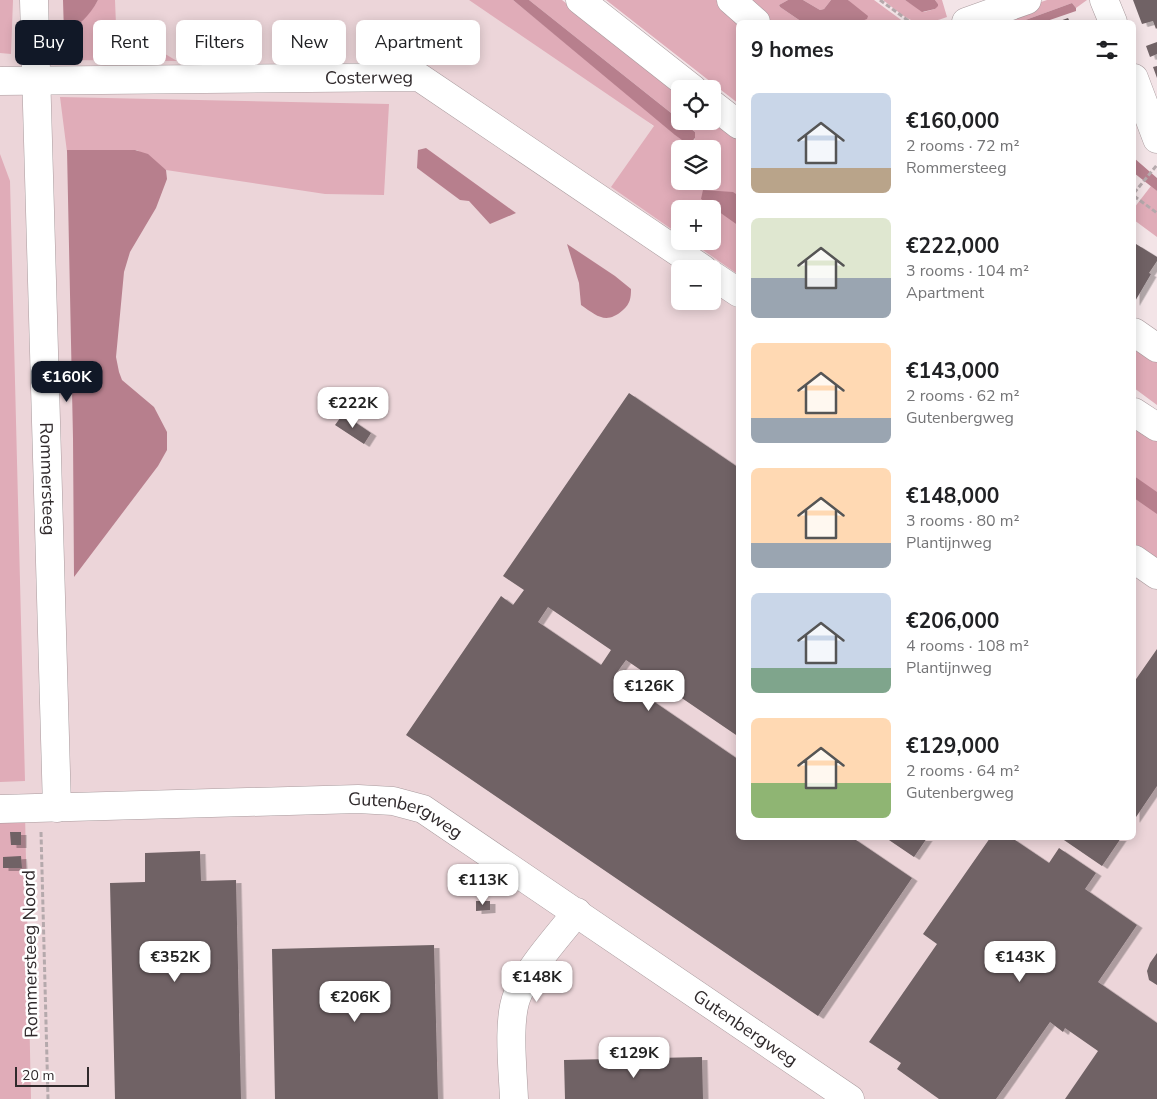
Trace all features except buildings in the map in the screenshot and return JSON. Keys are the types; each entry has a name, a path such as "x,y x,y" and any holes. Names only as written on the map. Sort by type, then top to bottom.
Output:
{"street":[{"name":"Rommersteeg","path":"34,0 49,808"},
{"path":"580,0 682,80"},
{"path":"731,0 754,20"},
{"path":"972,20 1027,0"},
{"path":"1104,0 1112,20"},
{"name":"Costerweg","path":"0,81 36,79 419,77 690,260"},
{"path":"1136,83 1157,139"},
{"path":"721,111 736,123"},
{"path":"721,281 736,291"},
{"path":"1136,333 1157,348"},
{"path":"1136,413 1157,428"},
{"path":"1136,560 1157,575"},
{"name":"Gutenbergweg","path":"0,809 358,799 393,801 423,809 850,1099"},
{"path":"514,1099 512,1027 516,997 529,974 577,912"}],"path":[{"path":"880,0 907,20"},
{"path":"1136,191 1153,168"},
{"path":"1136,197 1157,213"},
{"name":"Rommersteeg Noord","path":"48,1099 49,808"}],"shaded area":[{"path":"0,0 488,0 671,141 671,190 721,190 721,183 736,186 736,840 1136,840 1136,468 1157,483 1157,1099 0,1099"},
{"path":"0,0 13,0 11,54 0,53"},
{"path":"63,0 98,0 83,21 64,20"},
{"path":"98,0 115,0 116,20 93,20 93,60 83,60 82,20"},
{"path":"469,0 513,0 684,140 671,140 671,190 721,190 721,140 694,140 695,132 693,130 721,130 721,126 736,138 736,273 721,263 721,260 717,260 703,250 721,250 721,200 671,200 671,229 611,187 654,126"},
{"path":"513,0 529,0 671,113 671,130 692,130 695,132 695,138 693,140 682,140"},
{"path":"529,0 562,0 671,87 671,113"},
{"path":"606,0 716,0 738,20 736,20 736,102 721,90 721,80 708,80"},
{"path":"746,0 788,0 779,5 780,7 799,20 768,20"},
{"path":"788,0 803,0 820,10 824,9 831,0 848,0 868,16 864,20 799,20 779,5"},
{"path":"803,0 831,0 824,9 820,10"},
{"path":"848,0 874,0 901,20 863,20"},
{"path":"883,0 905,0 924,12 935,9 938,4 935,0 942,0 947,17 939,20 912,20 899,13"},
{"path":"905,0 935,0 938,6 935,9 922,12"},
{"path":"1047,0 1087,0 1076,8 1072,3 1025,20 988,20"},
{"path":"1072,3 1076,8 1076,11 1050,20 1025,20"},
{"path":"166,55 176,60 166,61"},
{"path":"60,97 389,104 384,195 325,194 166,170 137,150 67,152"},
{"path":"426,148 516,213 490,224 469,201 460,200 417,168 418,150"},
{"path":"67,150 135,150 148,154 166,170 167,179 156,208 130,252 124,272 116,357 122,380 154,407 167,432 167,450 158,466 74,577 73,438"},
{"path":"0,154 10,181 25,781 0,782"},
{"path":"1136,160 1157,178 1157,191 1136,175"},
{"path":"1151,186 1157,191 1157,237 1136,221 1136,205"},
{"path":"703,190 733,192 736,194 736,224 721,213 721,200 702,200"},
{"path":"567,244 631,289 630,301 617,315 606,318 602,317 581,305 579,283"},
{"path":"1136,346 1157,361 1157,405 1136,389"},
{"path":"1136,425 1157,439 1157,561 1136,547"},
{"path":"1136,477 1157,492 1157,514 1136,499"},
{"path":"25,813 31,1099 0,1099 0,815"}]}
